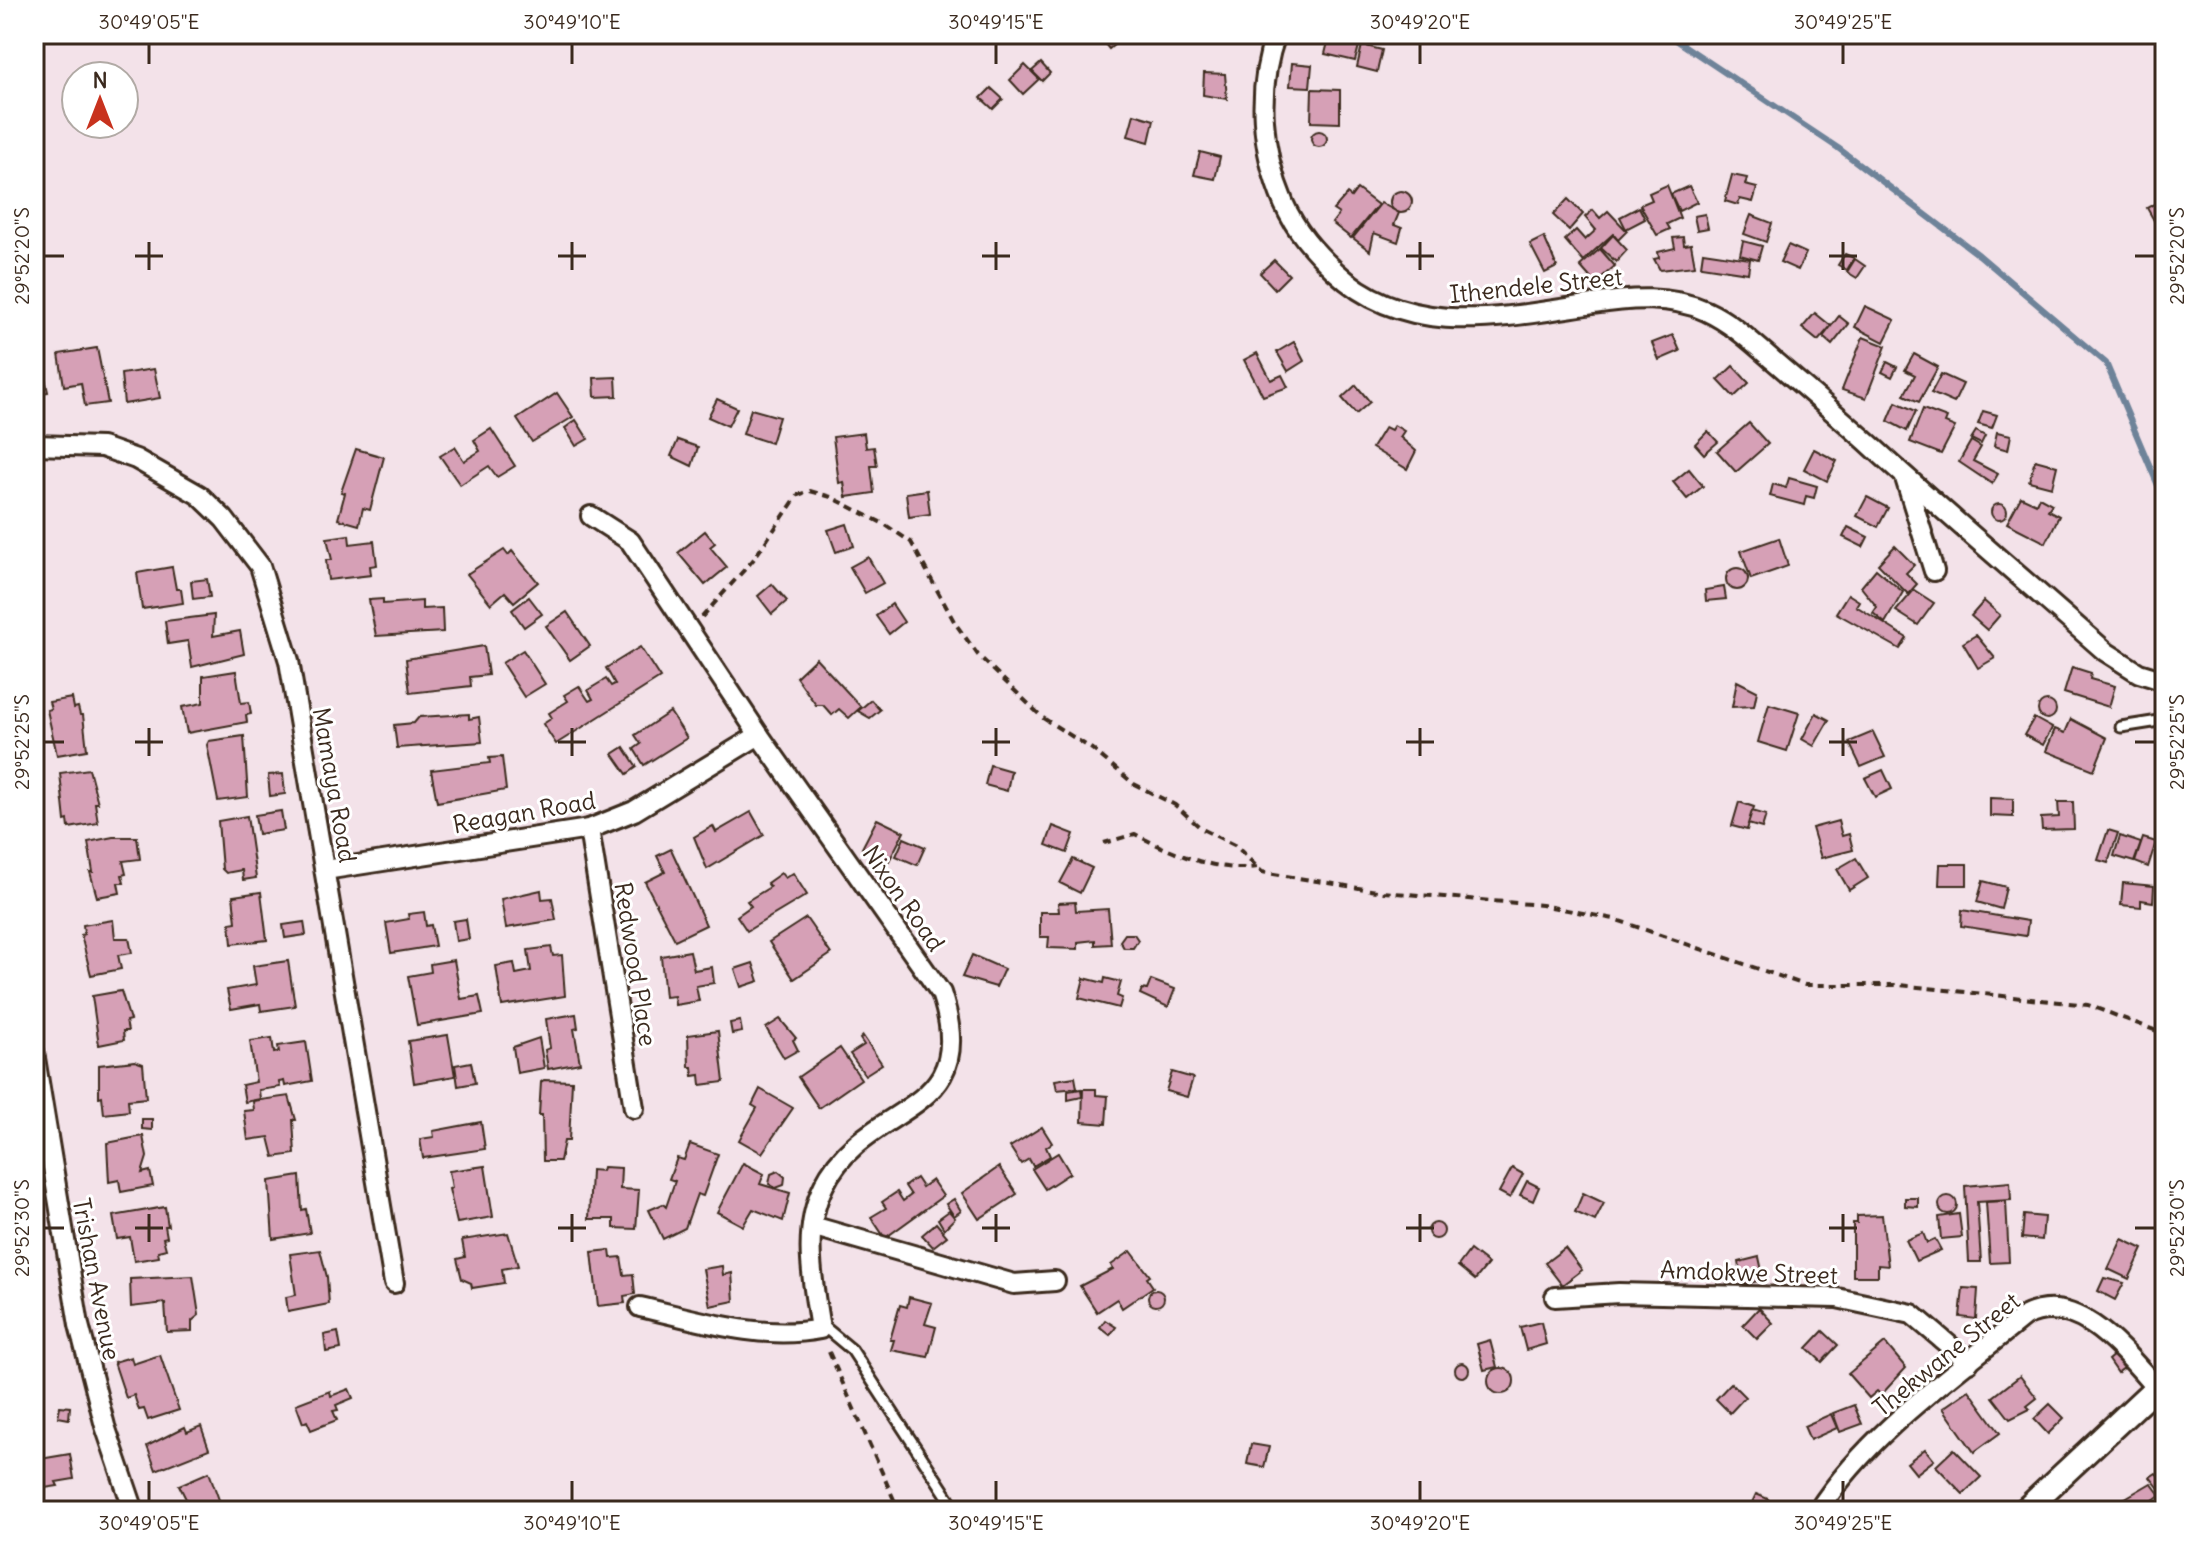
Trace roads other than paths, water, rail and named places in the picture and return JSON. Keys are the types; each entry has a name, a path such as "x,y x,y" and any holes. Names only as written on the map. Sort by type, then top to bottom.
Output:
{"street":[{"name":"Ithendele Street","path":"1276,34 1267,59 1263,99 1265,144 1273,179 1291,220 1315,252 1356,288 1410,313 1451,321 1624,299 1673,300 1706,311 1739,332 2106,652 2139,673 2165,681"},
{"name":"Mamaya Road","path":"34,445 102,447 136,459 199,495 249,548 272,596 289,661 394,1283"},
{"path":"1904,475 1934,571"},
{"name":"Nixon Road","path":"591,516 630,541 759,735 941,993 951,1022 952,1051 947,1069 933,1091 863,1138 838,1160 822,1188 812,1226 809,1258 820,1329"},
{"name":"Reagan Road","path":"325,870 589,829 634,811 759,735"},
{"name":"Redwood Place","path":"589,829 634,1108"},
{"name":"Trishan Avenue","path":"34,1052 79,1325 105,1426 134,1511"},
{"path":"812,1226 1014,1284 1055,1281"},
{"name":"Amdokwe Street","path":"1555,1297 1619,1293 1837,1298 1912,1314 1969,1362"},
{"path":"640,1307 764,1333 791,1335 820,1329"},
{"name":"Thekwane Street","path":"1818,1511 1841,1477 1888,1430 2025,1316 2053,1308 2082,1317 2162,1388"},
{"path":"2024,1511 2162,1388"}],"lane":[{"path":"2121,727 2165,720"},
{"path":"820,1329 828,1330 852,1350 957,1511"}],"waterway":[{"path":"1667,34 1838,148 1979,255 2106,363 2165,502"}]}
